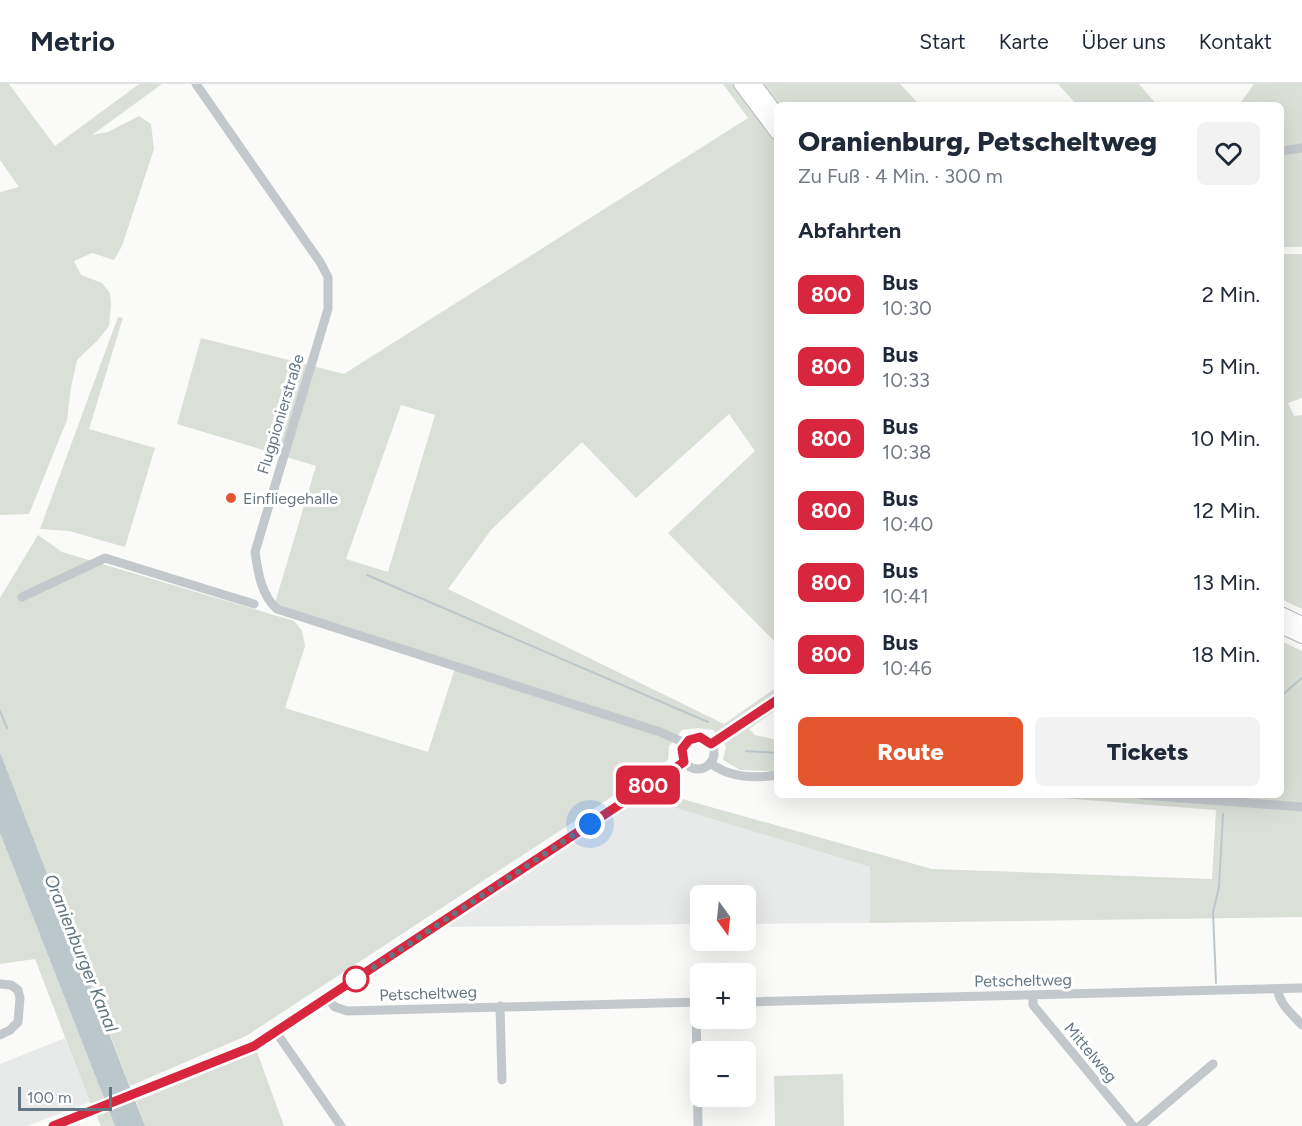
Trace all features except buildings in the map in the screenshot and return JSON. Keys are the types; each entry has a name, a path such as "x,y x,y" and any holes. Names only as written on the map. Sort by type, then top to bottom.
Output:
{"highway":[{"path":"741,84 774,128"},
{"path":"754,84 774,111"},
{"path":"1284,615 1302,624"},
{"path":"1284,627 1302,636"}],"street":[{"name":"Flugpionierstraße","path":"196,84 320,262 328,277 328,309 255,552 258,573 271,604 277,609 660,732 685,743"},
{"path":"1284,151 1302,148"},
{"path":"22,597 105,558 254,604"},
{"path":"711,744 774,702"},
{"path":"691,738 705,739 711,744 714,753 710,763 704,768 690,767 684,762 681,754 685,743 691,738"},
{"path":"53,1126 244,1050 276,1032 684,762"},
{"path":"710,763 737,776 774,775"},
{"path":"1182,798 1302,807"},
{"path":"0,984 10,985 18,990 20,998 18,1022 10,1030 0,1035"},
{"name":"Petscheltweg","path":"756,1002 1302,988"},
{"path":"1278,989 1278,994 1284,1004 1302,1025"},
{"name":"Mittelweg","path":"1033,995 1033,1005 1133,1126"},
{"name":"Petscheltweg","path":"327,998 335,1007 346,1011 690,1003"},
{"name":"Petscheltweg","path":"500,1006 502,1080"},
{"path":"698,1029 698,1126"},
{"path":"276,1032 341,1126"},
{"path":"1140,1126 1213,1064"}],"shaded area":[{"path":"0,84 9,84 55,146 139,84 162,84 92,135 108,132 139,116 151,124 154,149 122,246 114,260 92,253 74,261 81,275 102,283 110,293 109,326 77,360 67,420 29,514 0,515 0,192 19,187 0,160"},
{"path":"723,84 900,84 917,102 774,102 774,641 668,533 755,451 729,414 636,498 582,442 491,530 448,589 724,724 774,689 774,711 749,729 755,735 774,739 774,776 771,771 740,770 723,760 726,746 713,730 697,728 682,730 669,746 668,760 246,1036 130,1086 0,752 0,598 38,535 62,552 294,621 302,631 305,646 285,708 428,752 457,662 286,610 275,603 316,466 177,424 201,338 344,374 748,118","holes":["401,405 435,415 388,572 346,559"]},
{"path":"1058,84 1139,84 1154,102 1074,102"},
{"path":"1254,84 1302,84 1302,247 1284,247 1284,102 1241,102"},
{"path":"1284,254 1302,254 1302,398 1288,403 1294,416 1302,415 1302,609 1284,600"},
{"path":"118,317 123,318 89,429 155,448 125,547 69,531 40,529"},
{"path":"1284,642 1302,651 1302,917 870,923 870,867 657,802 668,795 932,869 1212,879 1216,810 1061,798 1284,798"},
{"path":"0,752 145,1126 115,1126 0,833"},
{"path":"661,785 668,795 658,802 870,867 870,923 756,924 756,885 690,885 690,924 444,927"},
{"path":"0,833 115,1126 101,1126 35,959 0,964"},
{"path":"65,1038 90,1102 27,1126 0,1126 0,1064"},
{"path":"257,1052 284,1126 145,1126 136,1101"},
{"path":"843,1074 844,1126 775,1126 774,1076"}],"waterway":[{"path":"367,575 708,722"},
{"path":"1284,693 1302,678"},
{"path":"0,711 7,728"},
{"path":"746,751 774,753"},
{"path":"1216,983 1213,912 1219,887 1223,814"}],"bus line":[{"name":"800","path":"53,1126 254,1046 684,762 682,749 689,740 700,737 711,744 774,702"}],"place":[{"name":"Einfliegehalle","path":"231,498"}],"route":[{"path":"356,979 590,824"}],"water label":[{"name":"Oranienburger Kanal","path":"81,953"}]}
